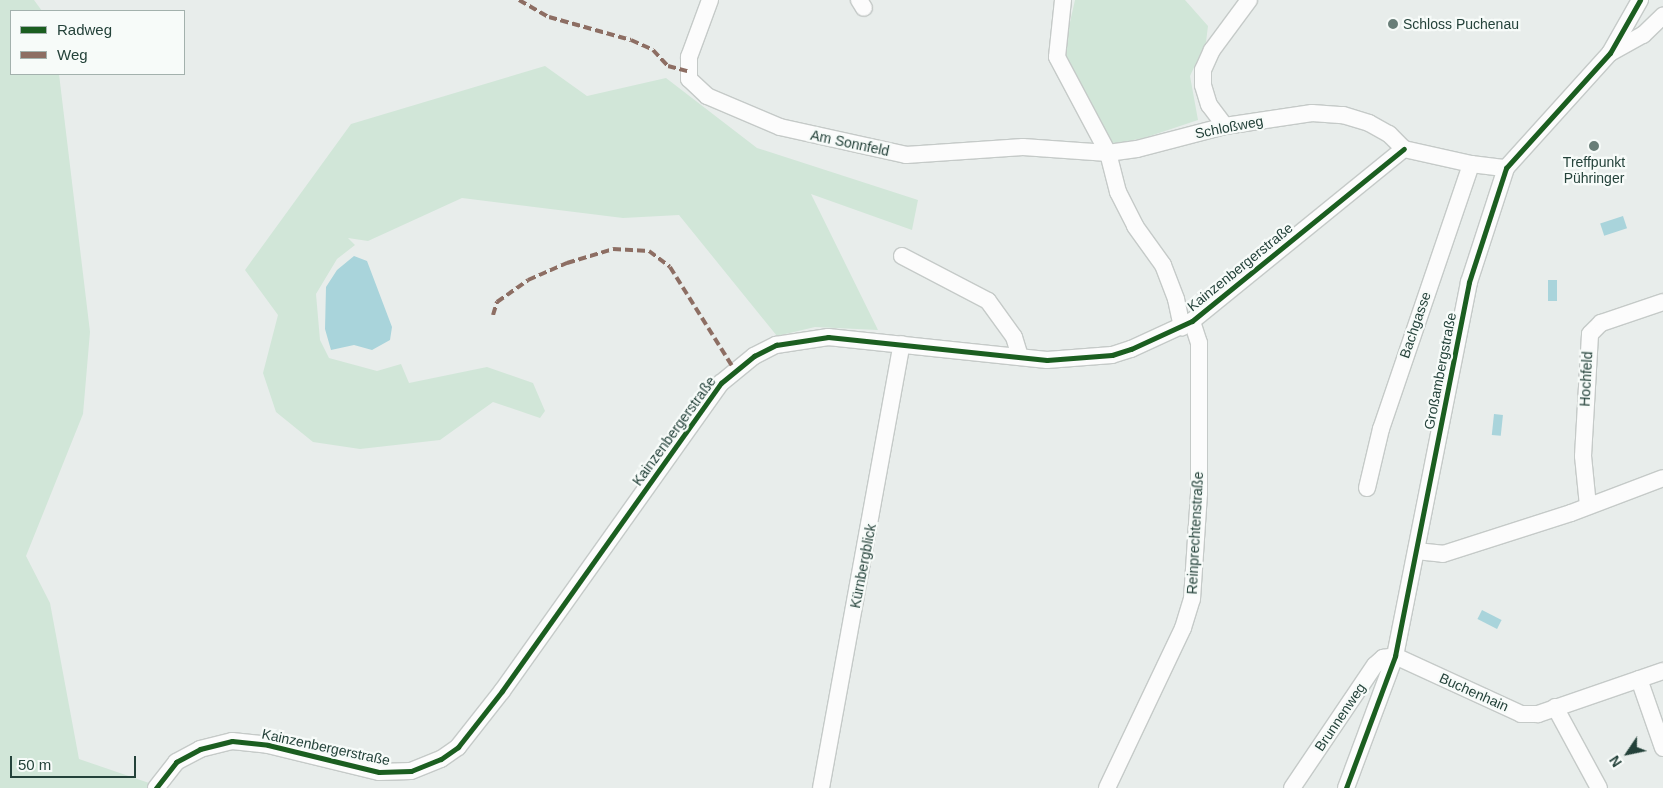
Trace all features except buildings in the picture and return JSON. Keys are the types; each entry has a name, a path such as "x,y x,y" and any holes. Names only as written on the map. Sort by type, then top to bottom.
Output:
{"street":[{"name":"Am Sonnfeld","path":"710,0 689,57 689,79 707,96 780,127 906,155 1023,147 1108,153"},
{"path":"1063,0 1057,56 1108,153"},
{"path":"1225,126 1209,105 1203,86 1203,70 1212,50 1249,0"},
{"name":"Großambergstraße","path":"1346,788 1395,656 1469,282 1506,168 1610,53 1640,0"},
{"name":"Großambergstraße","path":"1610,53 1643,35 1663,16"},
{"name":"Schloßweg","path":"1108,153 1137,149 1225,126 1312,113 1343,115 1389,134 1404,149 1471,164 1506,168"},
{"name":"Kainzenbergerstraße","path":"156,788 176,762 200,749 232,741 268,745 379,772 411,771 441,759 458,747 482,718 705,404 734,369 776,345 801,339 828,336 1047,360 1112,354 1186,324 1404,149"},
{"name":"Reinprechtenstraße","path":"1106,788 1183,628 1192,599 1199,493 1199,343 1186,324 1163,265 1136,226 1118,192 1108,153"},
{"name":"Bachgasse","path":"1367,488 1384,419 1471,164"},
{"path":"902,256 988,302 1014,337 1020,357"},
{"name":"Hochfeld","path":"1588,506 1583,456 1590,334 1601,323 1663,302"},
{"name":"Kürnbergblick","path":"821,788 902,344"},
{"path":"1416,551 1443,554 1588,506 1663,478"},
{"name":"Buchenhain","path":"1395,656 1521,714 1538,714 1663,671"},
{"name":"Brunnenweg","path":"1292,788 1375,666 1383,658 1395,656"},
{"path":"1639,679 1663,748"},
{"path":"1555,707 1599,788"}],"green space":[{"path":"0,0 34,0 41,10 10,10 10,75 59,75 90,332 83,414 26,556 50,603 79,759 152,784 150,788 0,788"},
{"path":"1075,0 1185,0 1208,26 1206,42 1190,76 1198,120 1144,138 1113,144 1066,55 1066,40"},
{"path":"545,66 587,96 666,78 757,148 918,200 912,230 811,194 878,330 815,327 777,336 679,215 623,218 462,198 368,241 348,238 355,245 337,259 316,294 320,340 329,358 377,371 401,364 409,383 487,367 533,383 545,411 540,418 493,402 440,440 360,449 313,442 276,412 263,373 278,315 245,270 351,124"}],"water":[{"path":"1623,216 1627,228 1604,236 1600,223"},
{"path":"354,256 367,261 392,327 390,340 372,350 354,345 331,350 325,329 326,287 337,270"},
{"path":"1548,280 1557,280 1557,301 1548,301"},
{"path":"1494,414 1503,415 1501,436 1492,435"},
{"path":"1482,610 1502,620 1497,629 1477,619"}],"marked path":[{"path":"519,0 549,17 631,40 653,50 668,66 687,71"},
{"path":"493,315 497,302 528,280 567,263 613,249 649,251 670,267 734,369"}],"cycle path":[{"path":"1346,788 1395,656 1469,282 1506,168 1610,53 1640,0"},
{"path":"156,788 176,762 200,749 232,741 268,745 379,772 411,771 441,759 458,747 502,691 721,383 754,356 776,345 828,337 1047,360 1112,355 1131,349 1192,321 1404,149"}],"place":[{"name":"Schloss Puchenau","path":"1393,24"},
{"name":"Treffpunkt Pühringer","path":"1594,146"}]}
